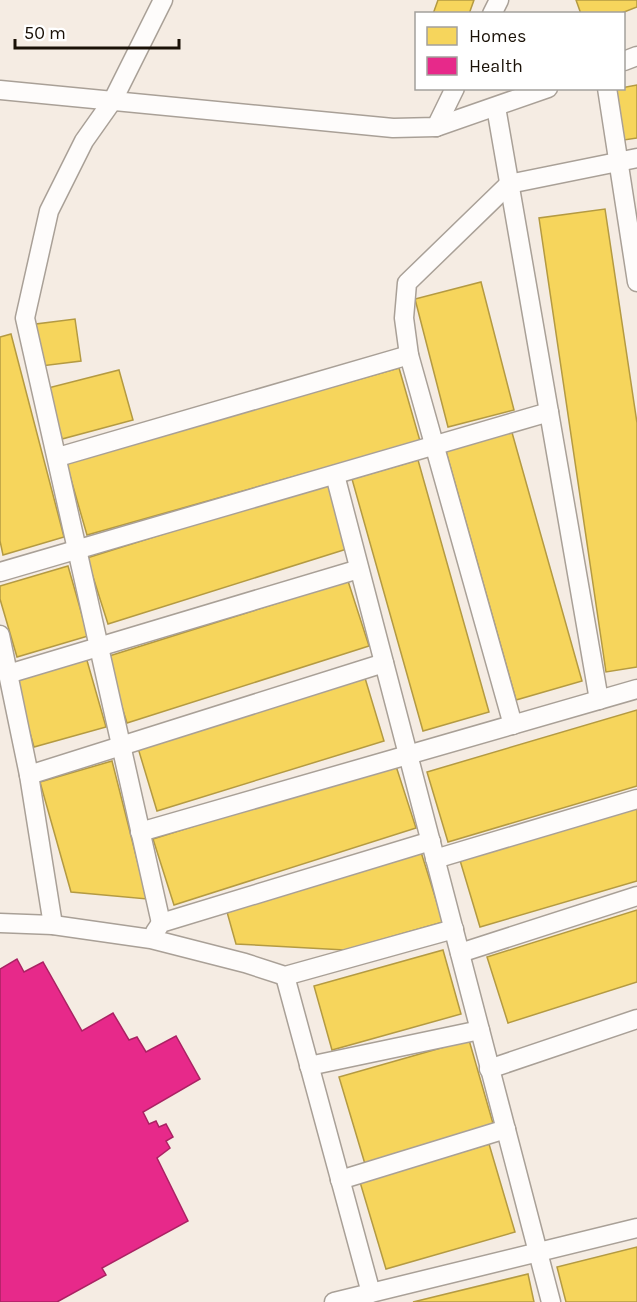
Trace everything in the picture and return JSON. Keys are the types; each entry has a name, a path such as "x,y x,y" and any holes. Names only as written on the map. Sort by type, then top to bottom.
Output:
{"street":[{"path":"156,931 140,832 58,457 26,328 26,307 49,211 84,141 113,100 163,0"},
{"path":"0,90 393,128 436,127 543,90"},
{"path":"436,127 454,90"},
{"path":"607,90 637,282"},
{"path":"496,107 599,700"},
{"path":"513,725 409,355 404,318 407,283 509,184 637,158"},
{"path":"58,457 409,355"},
{"path":"0,572 549,412"},
{"path":"335,475 551,1302"},
{"path":"8,674 359,569"},
{"path":"0,635 29,775 53,925"},
{"path":"29,775 121,744 384,663"},
{"path":"140,832 637,689"},
{"path":"435,859 637,799"},
{"path":"156,931 430,841"},
{"path":"460,953 637,896"},
{"path":"0,923 156,931 285,976 454,929"},
{"path":"285,976 371,1293"},
{"path":"489,1069 637,1019"},
{"path":"309,1066 480,1030"},
{"path":"340,1180 506,1129"},
{"path":"333,1302 637,1228"}],"building: Homes":[{"path":"438,0 474,0 470,12 434,12"},
{"path":"576,0 637,0 637,7 624,12 580,12"},
{"path":"637,85 637,138 624,140 615,90 625,90 625,87"},
{"path":"605,209 637,423 637,667 606,672 539,218"},
{"path":"481,282 514,410 448,427 415,299"},
{"path":"75,319 81,361 41,366 36,324"},
{"path":"11,334 64,537 3,555 0,541 0,337"},
{"path":"399,368 420,441 87,535 66,462"},
{"path":"119,370 133,420 62,439 48,388"},
{"path":"511,429 582,681 516,700 445,448"},
{"path":"418,460 489,712 423,731 352,479"},
{"path":"329,482 350,548 108,624 87,558"},
{"path":"68,566 88,636 17,657 0,599 0,586"},
{"path":"348,581 369,646 127,723 106,657"},
{"path":"86,657 106,727 34,747 14,678"},
{"path":"365,678 384,741 157,811 138,748"},
{"path":"637,710 637,786 448,842 427,772"},
{"path":"112,761 147,899 71,892 40,782"},
{"path":"395,763 416,828 174,905 153,839"},
{"path":"637,805 637,881 480,927 459,857"},
{"path":"421,852 443,922 345,950 236,944 227,912"},
{"path":"637,910 637,982 508,1023 487,957"},
{"path":"443,950 461,1014 332,1050 314,986"},
{"path":"469,1040 494,1127 365,1164 339,1077"},
{"path":"489,1144 515,1232 386,1269 360,1182"},
{"path":"637,1247 637,1302 566,1302 557,1267"},
{"path":"528,1274 534,1302 413,1302"}],"building: Health":[{"path":"17,959 24,972 43,962 82,1031 113,1013 129,1040 137,1037 146,1052 176,1036 200,1079 143,1112 149,1124 156,1121 159,1127 166,1124 173,1137 166,1141 170,1148 157,1158 188,1221 102,1268 106,1275 57,1302 0,1302 0,969"}]}
